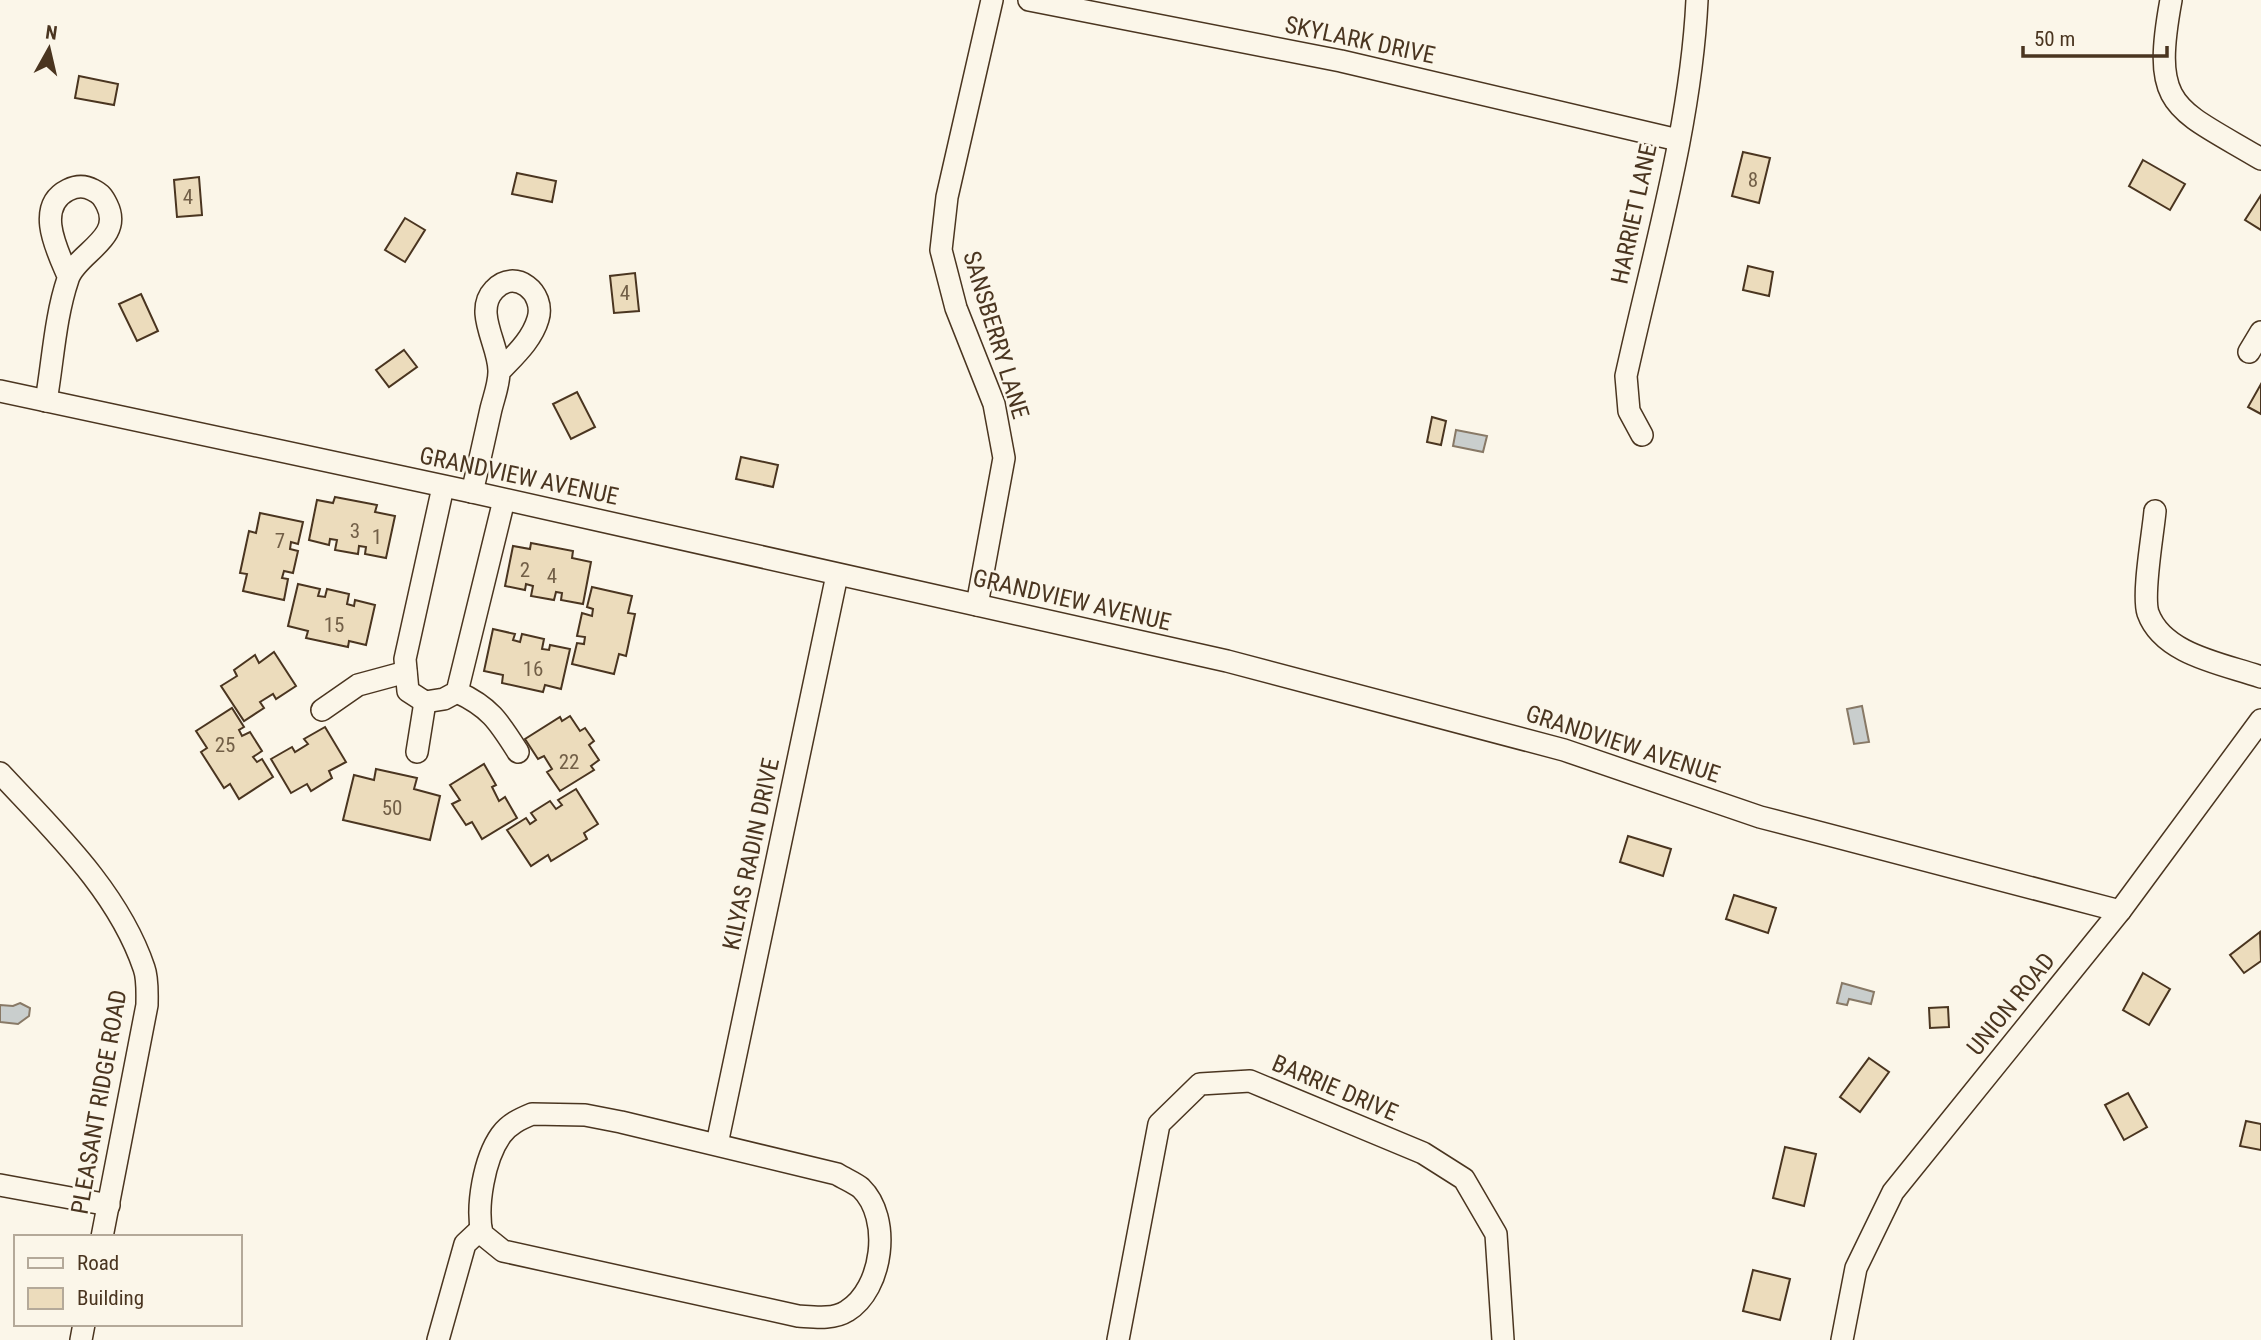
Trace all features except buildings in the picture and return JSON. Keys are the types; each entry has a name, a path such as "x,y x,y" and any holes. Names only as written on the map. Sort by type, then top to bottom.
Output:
{"street":[{"name":"SANSBERRY LANE","path":"977,605 1004,458 994,404 956,308 941,250 947,197 992,0"},
{"name":"SKYLARK DRIVE","path":"1030,0 1342,61 1678,141"},
{"name":"HARRIET LANE","path":"1642,435 1629,411 1626,376 1678,141 1695,46 1696,0"},
{"path":"2171,0 2162,47 2164,80 2175,103 2193,118 2261,159"},
{"path":"46,401 68,276"},
{"path":"2249,352 2261,332"},
{"path":"472,492 500,371"},
{"name":"GRANDVIEW AVENUE","path":"0,391 472,492 1227,661 1459,720 1564,750 1760,817 2120,911"},
{"path":"443,487 405,659 408,691 425,702 444,699 457,692 504,500"},
{"path":"2155,511 2147,611 2156,626 2182,649 2261,677"},
{"name":"KILYAS RADIN DRIVE","path":"717,1144 837,575"},
{"path":"322,710 358,685 406,672"},
{"path":"457,692 483,704 497,719 518,752"},
{"path":"417,752 425,702"},
{"name":"UNION ROAD","path":"1842,1340 1856,1268 1893,1192 2120,911 2261,720"},
{"name":"PLEASANT RIDGE ROAD","path":"0,773 59,836 118,909 145,970 147,1005 102,1235"},
{"name":"BARRIE DRIVE","path":"1118,1340 1159,1124 1200,1084 1250,1081 1423,1153 1464,1179 1496,1234 1503,1340"},
{"path":"532,1114 585,1115 837,1174 861,1189 874,1209 881,1237 876,1266 863,1296 846,1312 825,1318 798,1316 503,1251 482,1234 481,1229 477,1213 483,1183 500,1136 515,1121 532,1114"},
{"path":"0,1185 109,1205"},
{"path":"438,1340 465,1244 481,1229"}],"shaded area":[{"path":"1456,430 1487,436 1483,452 1453,446"},
{"path":"1862,706 1869,742 1854,744 1847,709"},
{"path":"1842,983 1874,992 1871,1004 1849,999 1847,1005 1837,1003"},
{"path":"20,1003 30,1008 29,1016 18,1024 0,1022 0,1005 13,1006"}]}
